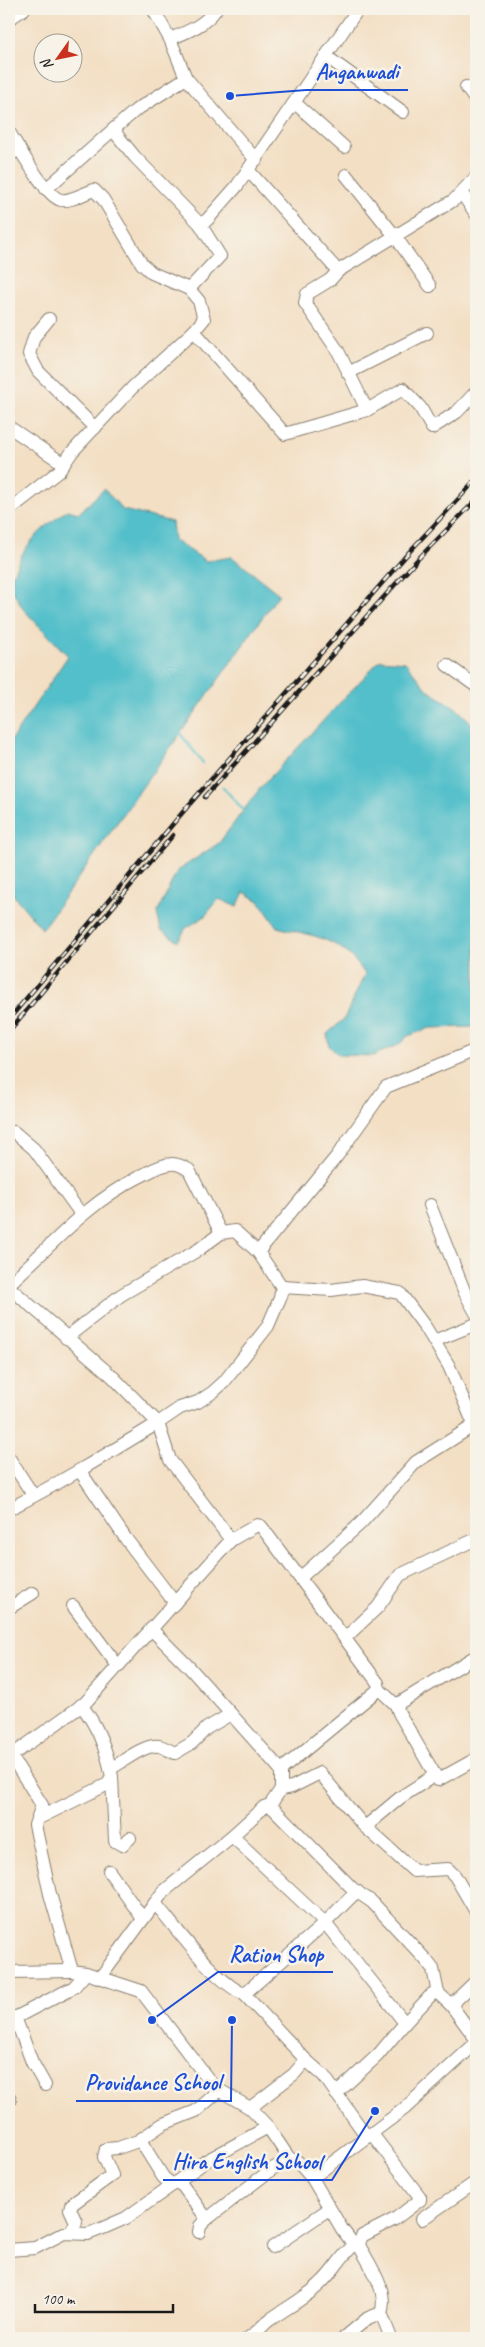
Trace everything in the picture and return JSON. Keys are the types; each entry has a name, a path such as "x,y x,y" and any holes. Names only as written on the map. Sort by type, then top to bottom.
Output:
{"street":[{"path":"9,19 24,9"},
{"path":"153,9 170,39 186,78 252,165 338,272"},
{"path":"170,39 190,31 211,16 216,9"},
{"path":"200,224 207,220 237,186 358,9"},
{"path":"327,57 403,112"},
{"path":"46,189 136,110 186,78"},
{"path":"466,87 476,101"},
{"path":"295,103 344,147"},
{"path":"115,128 117,135 135,157 200,224 220,256 189,289"},
{"path":"9,132 14,152 46,189 60,200 67,200 94,190 103,199 142,264 152,273 189,289 199,301 204,319 194,331 132,388 94,428 59,471 9,510"},
{"path":"346,175 395,236 430,286"},
{"path":"367,410 338,351 305,303 307,294 330,280 338,272 454,200 476,177"},
{"path":"461,192 476,214"},
{"path":"49,319 34,337 29,354 38,371 94,428"},
{"path":"194,331 285,434 367,410 403,389 420,407 432,428 457,412 476,392"},
{"path":"348,373 427,333"},
{"path":"9,427 64,464"},
{"path":"447,665 476,686"},
{"path":"258,1252 337,1156 386,1087 476,1050"},
{"path":"14,1132 34,1149 81,1214"},
{"path":"221,1233 189,1170 173,1164 156,1168 116,1188 81,1214 9,1285 66,1338 113,1377 158,1424 170,1460 232,1540"},
{"path":"430,1205 476,1313"},
{"path":"9,1509 80,1471 158,1424 180,1408 198,1402 224,1382 268,1326 280,1298 282,1287 258,1252 235,1231 221,1233 198,1250 121,1295 66,1338"},
{"path":"282,1287 331,1290 362,1286 400,1293 449,1366 475,1428 416,1462 361,1523 300,1578"},
{"path":"434,1341 476,1324"},
{"path":"9,1458 33,1495"},
{"path":"80,1471 126,1539 175,1603"},
{"path":"72,1971 50,1894 35,1825 42,1805 10,1754 81,1705 232,1540 257,1525 261,1526 345,1638 378,1683 379,1689 396,1705 438,1780 476,1759"},
{"path":"345,1638 378,1608 400,1575 476,1539"},
{"path":"9,1608 33,1593"},
{"path":"73,1606 118,1666"},
{"path":"100,1978 163,1892 232,1836 264,1806 270,1805 282,1788 281,1770 189,1667 151,1630"},
{"path":"396,1705 476,1656"},
{"path":"281,1770 379,1689"},
{"path":"81,1705 91,1717 104,1744 111,1773 115,1841 122,1845 130,1838"},
{"path":"37,1819 103,1786 111,1773 144,1750 160,1746 175,1753 192,1743 208,1728 231,1714"},
{"path":"282,1788 292,1788 308,1777 320,1773 365,1827 414,1871 448,1869 455,1876 476,1912"},
{"path":"365,1827 401,1797 435,1775"},
{"path":"270,1805 357,1891 372,1902 426,1960 433,1969 438,1993 451,2005 476,2039"},
{"path":"232,1836 325,1923 405,2024"},
{"path":"108,1871 143,1919"},
{"path":"244,1994 325,1923 357,1891"},
{"path":"154,1903 204,1961 234,1990 244,1994 306,2060 324,2076 336,2094 420,2196 420,2200 403,2214 362,2236 356,2246 341,2256 316,2288 268,2321 260,2332 248,2338"},
{"path":"9,1972 72,1971 86,1973 141,1991 214,2087 250,2108 268,2127 290,2159 297,2161 312,2178 329,2209 356,2246 382,2292 384,2306 381,2313 391,2338"},
{"path":"45,2085 12,2019 74,1987 86,1973"},
{"path":"451,2005 476,1981"},
{"path":"336,2094 378,2055 426,1998 438,1993"},
{"path":"312,2178 404,2109 476,2044"},
{"path":"250,2108 294,2074 306,2060"},
{"path":"71,2232 76,2222 70,2209 71,2205 112,2175 104,2157 106,2150 126,2146 140,2140 162,2124 196,2111 219,2091"},
{"path":"9,2250 35,2248 64,2233 88,2234 126,2218 206,2161 268,2127"},
{"path":"140,2140 163,2177 175,2183 207,2219"},
{"path":"198,2232 200,2226 207,2219 272,2169 290,2159"},
{"path":"422,2219 476,2182"},
{"path":"273,2247 329,2209"},
{"path":"344,2338 368,2318 381,2313"}],"water":[{"path":"104,489 123,510 172,522 174,540 206,561 232,557 279,594 42,929 9,890 9,743 68,656 23,609 9,584 25,550 38,534 67,510 79,513"},
{"path":"380,660 405,662 429,691 455,707 476,727 476,1027 430,1028 408,1036 398,1045 373,1056 339,1055 329,1046 327,1034 344,1019 365,974 346,952 327,940 277,927 259,901 244,892 237,907 219,899 204,917 186,928 178,941 161,930 157,913 177,871 219,843 261,787"}],"waterway":[{"path":"179,732 203,763"},
{"path":"223,787 245,812"}],"railway":[{"path":"9,1019 188,806 410,551 476,480"},
{"path":"205,797 417,560 476,500"},
{"path":"9,1031 173,835"}],"place":[{"name":"Anganwadi","path":"230,96"},
{"name":"Ration Shop","path":"152,2020"},
{"name":"Providance School","path":"232,2020"},
{"name":"Hira English School","path":"375,2111"}]}
